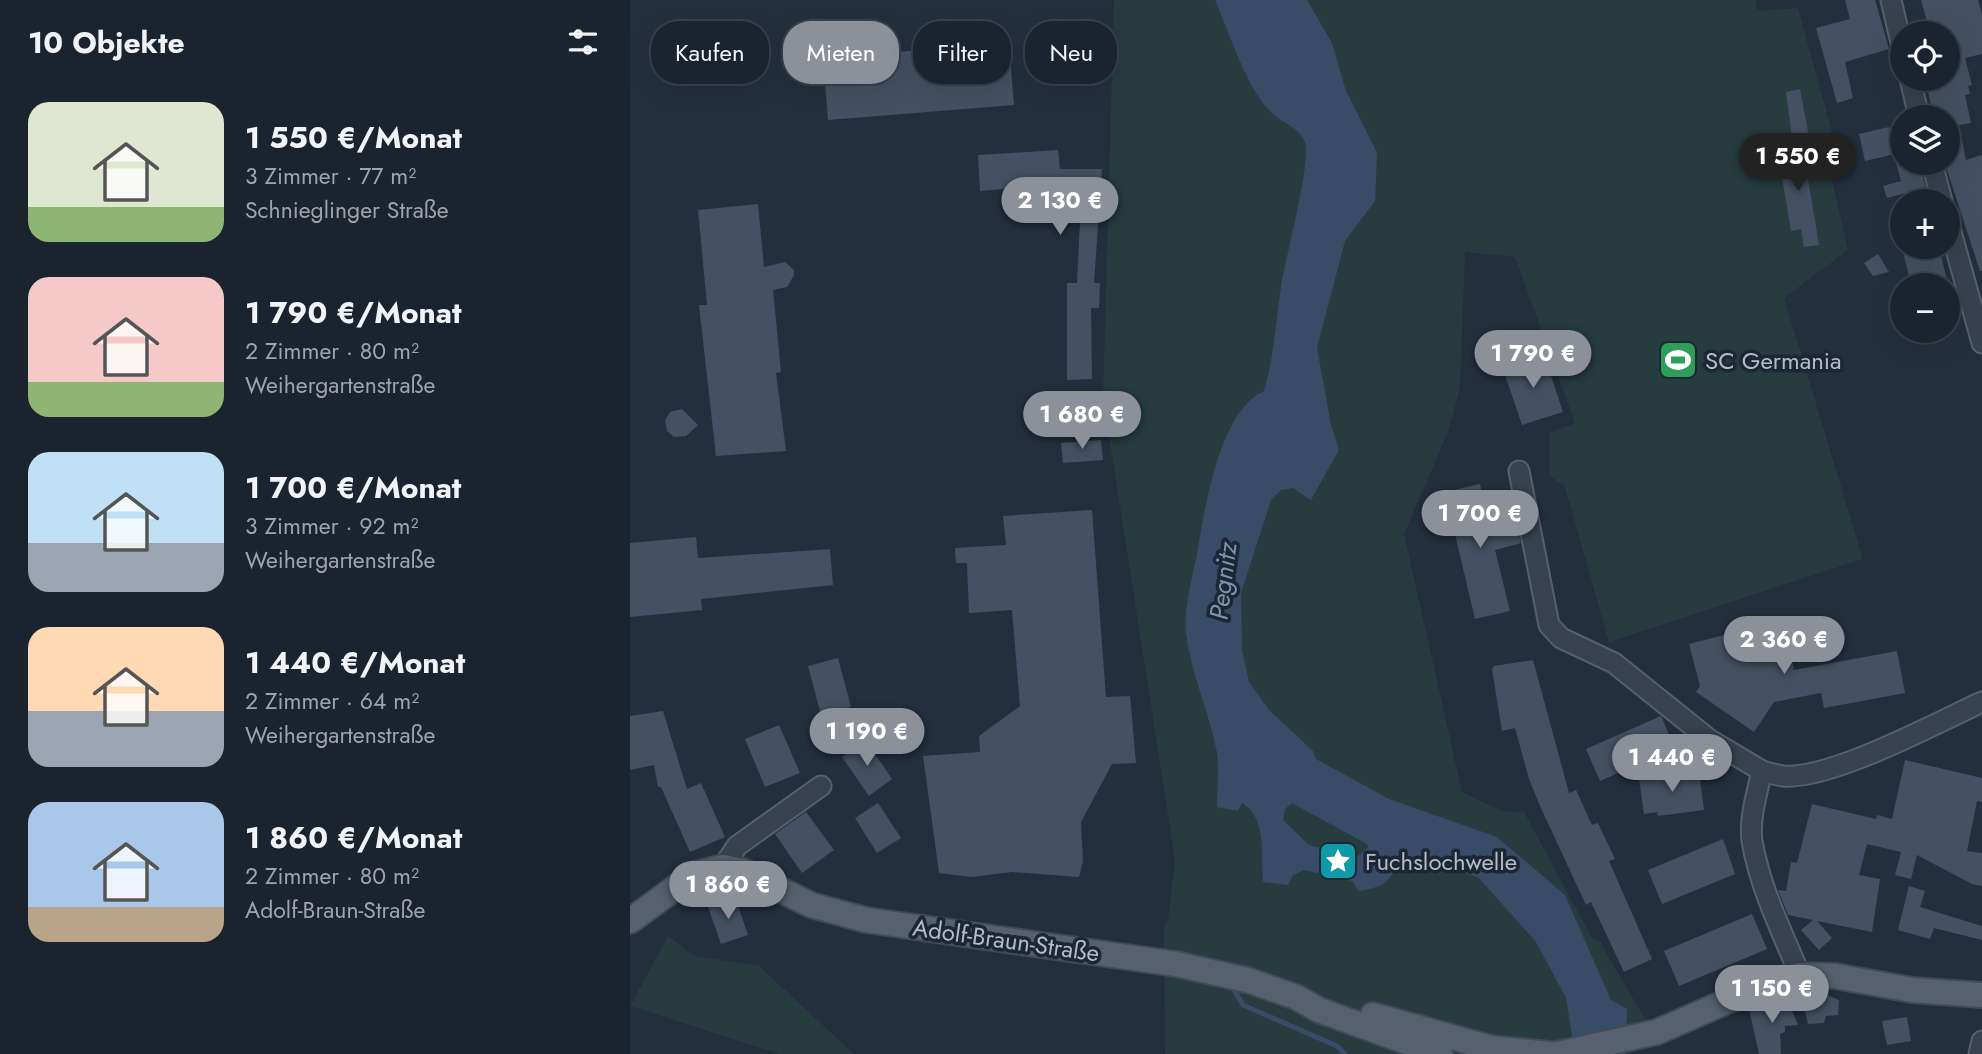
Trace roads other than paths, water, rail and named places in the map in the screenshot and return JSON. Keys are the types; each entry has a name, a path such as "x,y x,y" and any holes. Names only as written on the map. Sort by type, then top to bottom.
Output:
{"main road":[{"path":"630,921 694,874 723,867"},
{"name":"Adolf-Braun-Straße","path":"723,867 743,871 811,905 866,920 1183,965 1247,980 1296,997 1319,1010 1440,1054"},
{"path":"1556,1054 1630,1039 1678,1024 1773,981 1800,975 1835,976 1912,990 1982,995"},
{"name":"Adolf-Braun-Straße","path":"1296,997 1320,999 1491,1048 1549,1054"}],"street":[{"path":"1891,0 1896,21"},
{"path":"1959,259 1982,344"},
{"path":"1519,471 1549,625 1561,638 1614,663 1710,740 1762,771 1784,776 1818,771 1851,761 1982,702"},
{"path":"1762,771 1752,821 1752,841 1777,926 1800,975"},
{"path":"723,867 737,846 821,786"},
{"path":"1979,1054 1982,1041"}],"water":[{"name":"Pegnitz","path":"1215,0 1307,0 1332,43 1346,91 1377,153 1375,201 1345,241 1317,348 1331,425 1339,450 1311,500 1293,488 1281,490 1271,500 1241,593 1242,650 1249,682 1269,710 1313,751 1316,759 1389,799 1497,837 1565,895 1611,1000 1627,1009 1626,1054 1575,1054 1566,998 1536,942 1478,877 1401,856 1386,881 1359,891 1352,881 1304,870 1293,875 1288,885 1263,882 1261,838 1256,818 1242,803 1238,811 1217,807 1217,755 1188,648 1187,606 1209,491 1224,441 1235,419 1248,402 1264,391 1268,377 1282,280 1302,188 1306,153 1305,142 1299,133 1273,114 1255,90","holes":["1292,803 1369,847 1358,856 1309,845 1283,820 1285,809"]}],"waterway":[{"path":"1233,988 1243,1005 1337,1046 1345,1054"}],"place":[{"name":"SC Germania","path":"1678,360"},
{"name":"Fuchslochwelle","path":"1338,861"}]}
